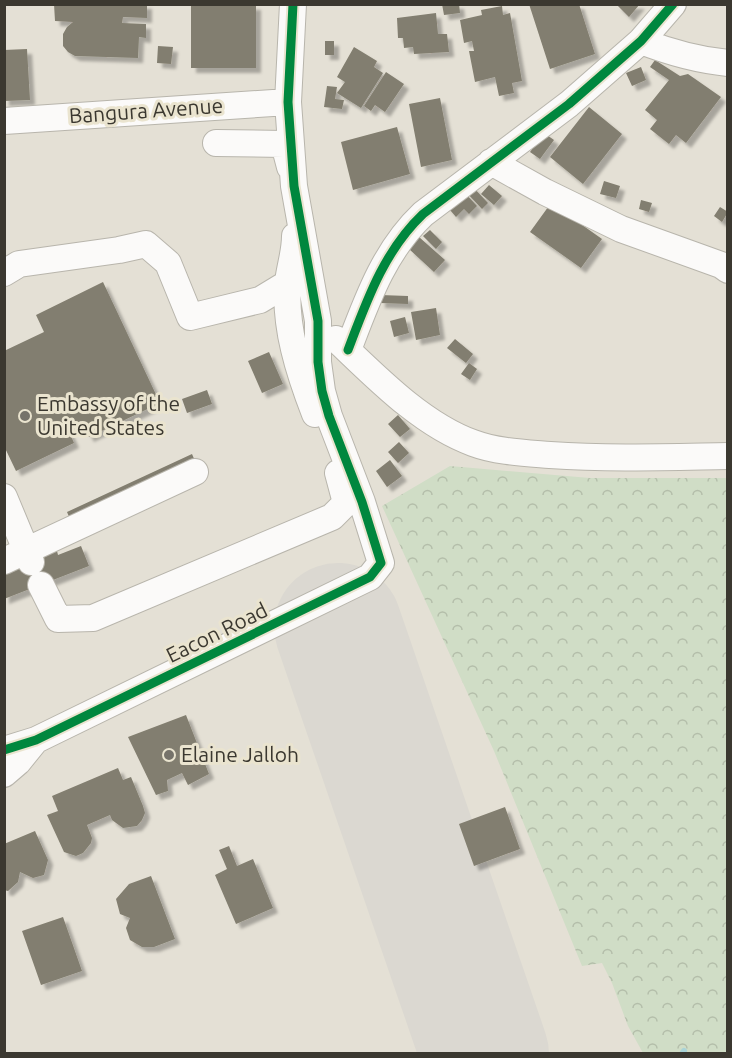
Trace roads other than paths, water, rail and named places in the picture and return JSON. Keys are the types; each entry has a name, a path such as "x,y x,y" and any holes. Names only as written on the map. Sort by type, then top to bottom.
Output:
{"street":[{"path":"293,4 288,102 294,186 318,321 318,362 322,391 354,503"},
{"path":"348,350 373,285 407,229 423,214 569,104 641,41 673,4"},
{"path":"641,41 707,61 728,63"},
{"name":"Bangura Avenue","path":"4,121 288,102"},
{"path":"216,143 284,144 293,178 295,248 288,283 289,315 300,375 342,480 354,503"},
{"path":"491,162 545,192 621,229 722,265 728,270"},
{"path":"4,273 19,264 146,244 168,263 190,317 260,300 288,283"},
{"path":"318,321 390,389 428,419 474,443 518,453 586,457 728,456"},
{"path":"26,564 195,472"},
{"path":"4,497 26,564 57,619 93,618 332,517 354,503"},
{"name":"Eacon Road","path":"4,750 36,740 370,577 381,563 354,503"},
{"path":"4,774 18,762 36,740"}],"place":[{"name":"Embassy of the United States","path":"25,416"},
{"name":"Elaine Jalloh","path":"169,755"}]}
